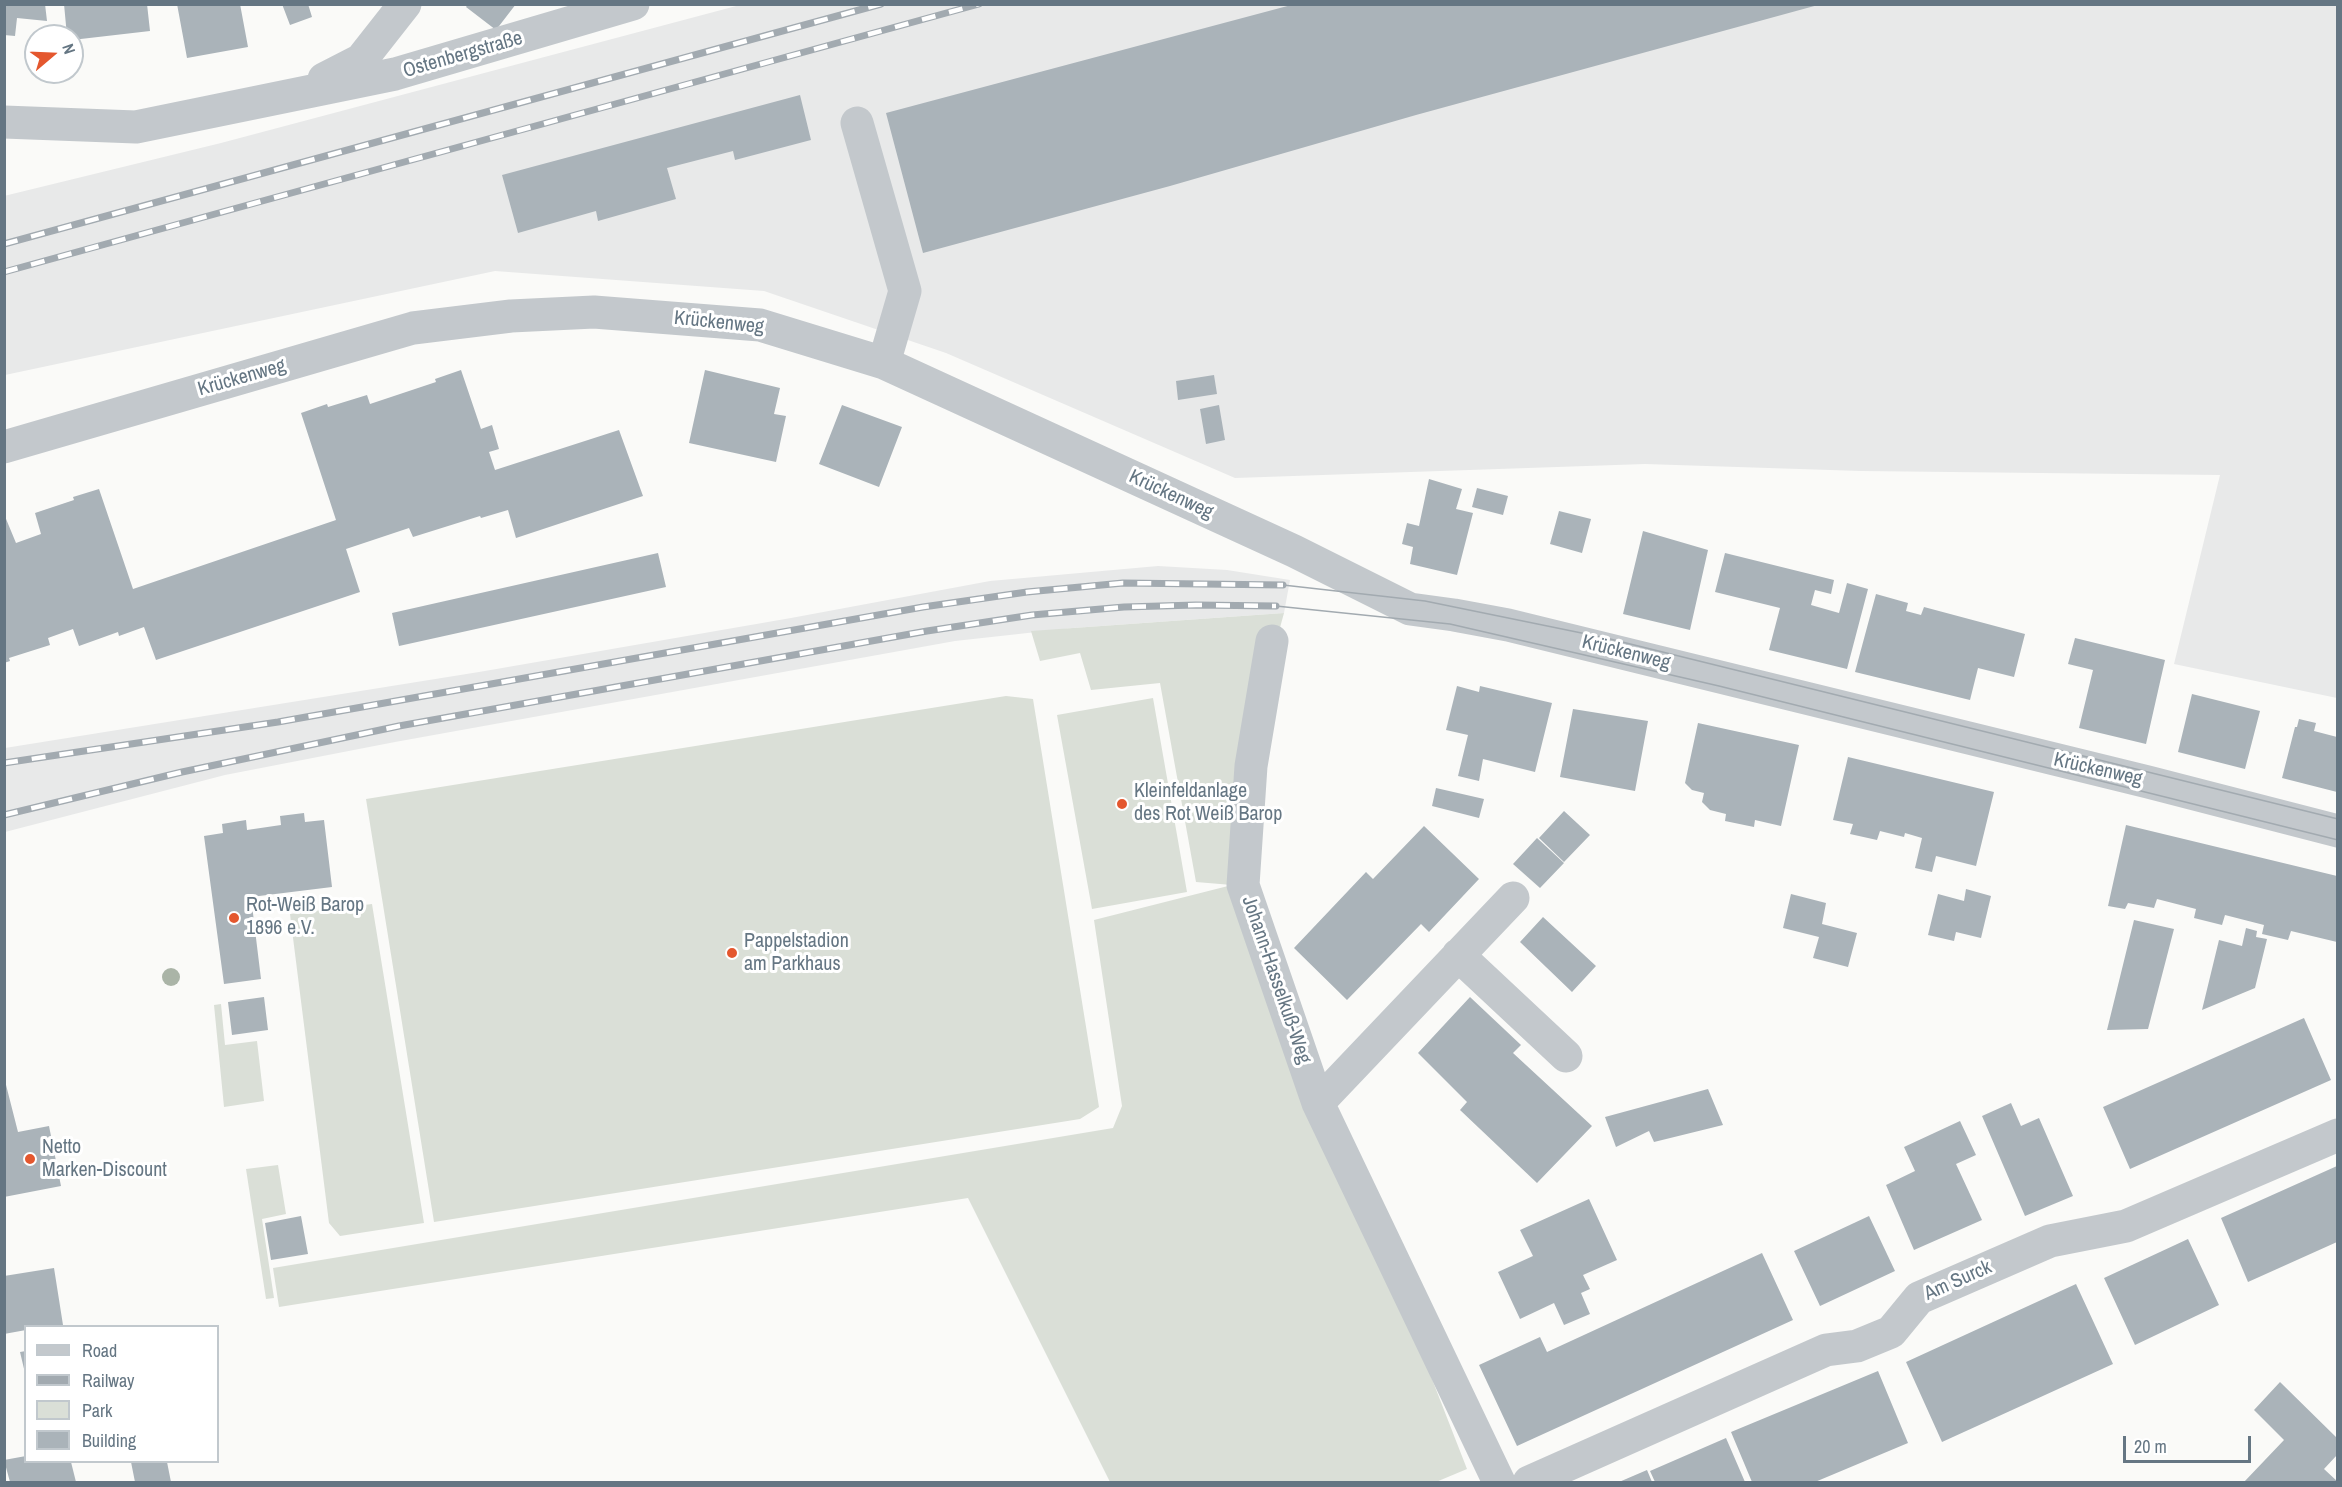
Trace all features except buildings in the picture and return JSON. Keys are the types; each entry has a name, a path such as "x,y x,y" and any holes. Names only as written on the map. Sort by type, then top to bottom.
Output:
{"street":[{"name":"Ostenbergstraße","path":"290,96 361,60 405,4"},
{"name":"Ostenbergstraße","path":"4,122 136,127 395,74 633,4"},
{"path":"857,123 905,291 884,363"},
{"name":"Krückenweg","path":"4,447 413,328 511,316 594,312 759,325 884,363 1294,551 1410,609 1508,625 2148,782 2337,831"},
{"name":"Johann-Hasselkuß-Weg","path":"1272,641 1251,766 1243,885 1318,1103 1499,1482"},
{"path":"1318,1103 1513,898"},
{"path":"1458,956 1566,1056"},
{"name":"Am Surck","path":"1529,1482 1826,1350 1857,1346 1891,1332 1919,1298 2039,1245 2126,1226 2337,1135"}],"shaded area":[{"path":"740,5 2337,5 2337,698 2174,664 2220,475 1861,471 1645,464 1235,478 946,353 764,291 495,271 5,375 4,196 221,143"},
{"path":"1158,566 1227,570 1290,580 1284,613 1073,628 955,641 225,775 5,832 5,748 479,672 990,581"}],"green space":[{"path":"1284,613 1264,686 1251,766 1261,940 1467,1469 1436,1482 1110,1482 968,1198 279,1307 273,1268 1113,1128 1122,1106 1094,920 1232,885 1196,882 1160,683 1091,690 1080,653 1040,661 1031,631"},
{"name":"Pappelstadion am Parkhaus","path":"1006,696 1033,699 1099,1107 1080,1119 434,1222 366,799"},
{"name":"Kleinfeldanlage des Rot Weiß Barop","path":"1153,698 1187,892 1092,909 1057,715"},
{"path":"372,904 424,1223 340,1236 329,1223 290,914"},
{"path":"221,1004 225,1045 257,1041 264,1101 224,1107 214,1005"},
{"path":"278,1165 286,1214 262,1219 274,1298 266,1299 246,1169"}],"tram line":[{"path":"1283,585 1425,601 1606,638 2338,819"},
{"path":"1276,606 1450,624 1719,686 2338,840"}],"railway":[{"path":"4,244 881,4"},
{"path":"4,272 979,4"},
{"path":"4,763 278,722 923,607 1027,592 1123,583 1283,585"},
{"path":"4,815 182,772 399,726 927,631 1032,615 1124,607 1276,606"}],"place":[{"name":"Kleinfeldanlage des Rot Weiß Barop","path":"1122,804"},
{"name":"Rot-Weiß Barop 1896 e.V.","path":"234,918"},
{"name":"Pappelstadion am Parkhaus","path":"732,953"},
{"name":"Netto Marken-Discount","path":"30,1159"}]}
